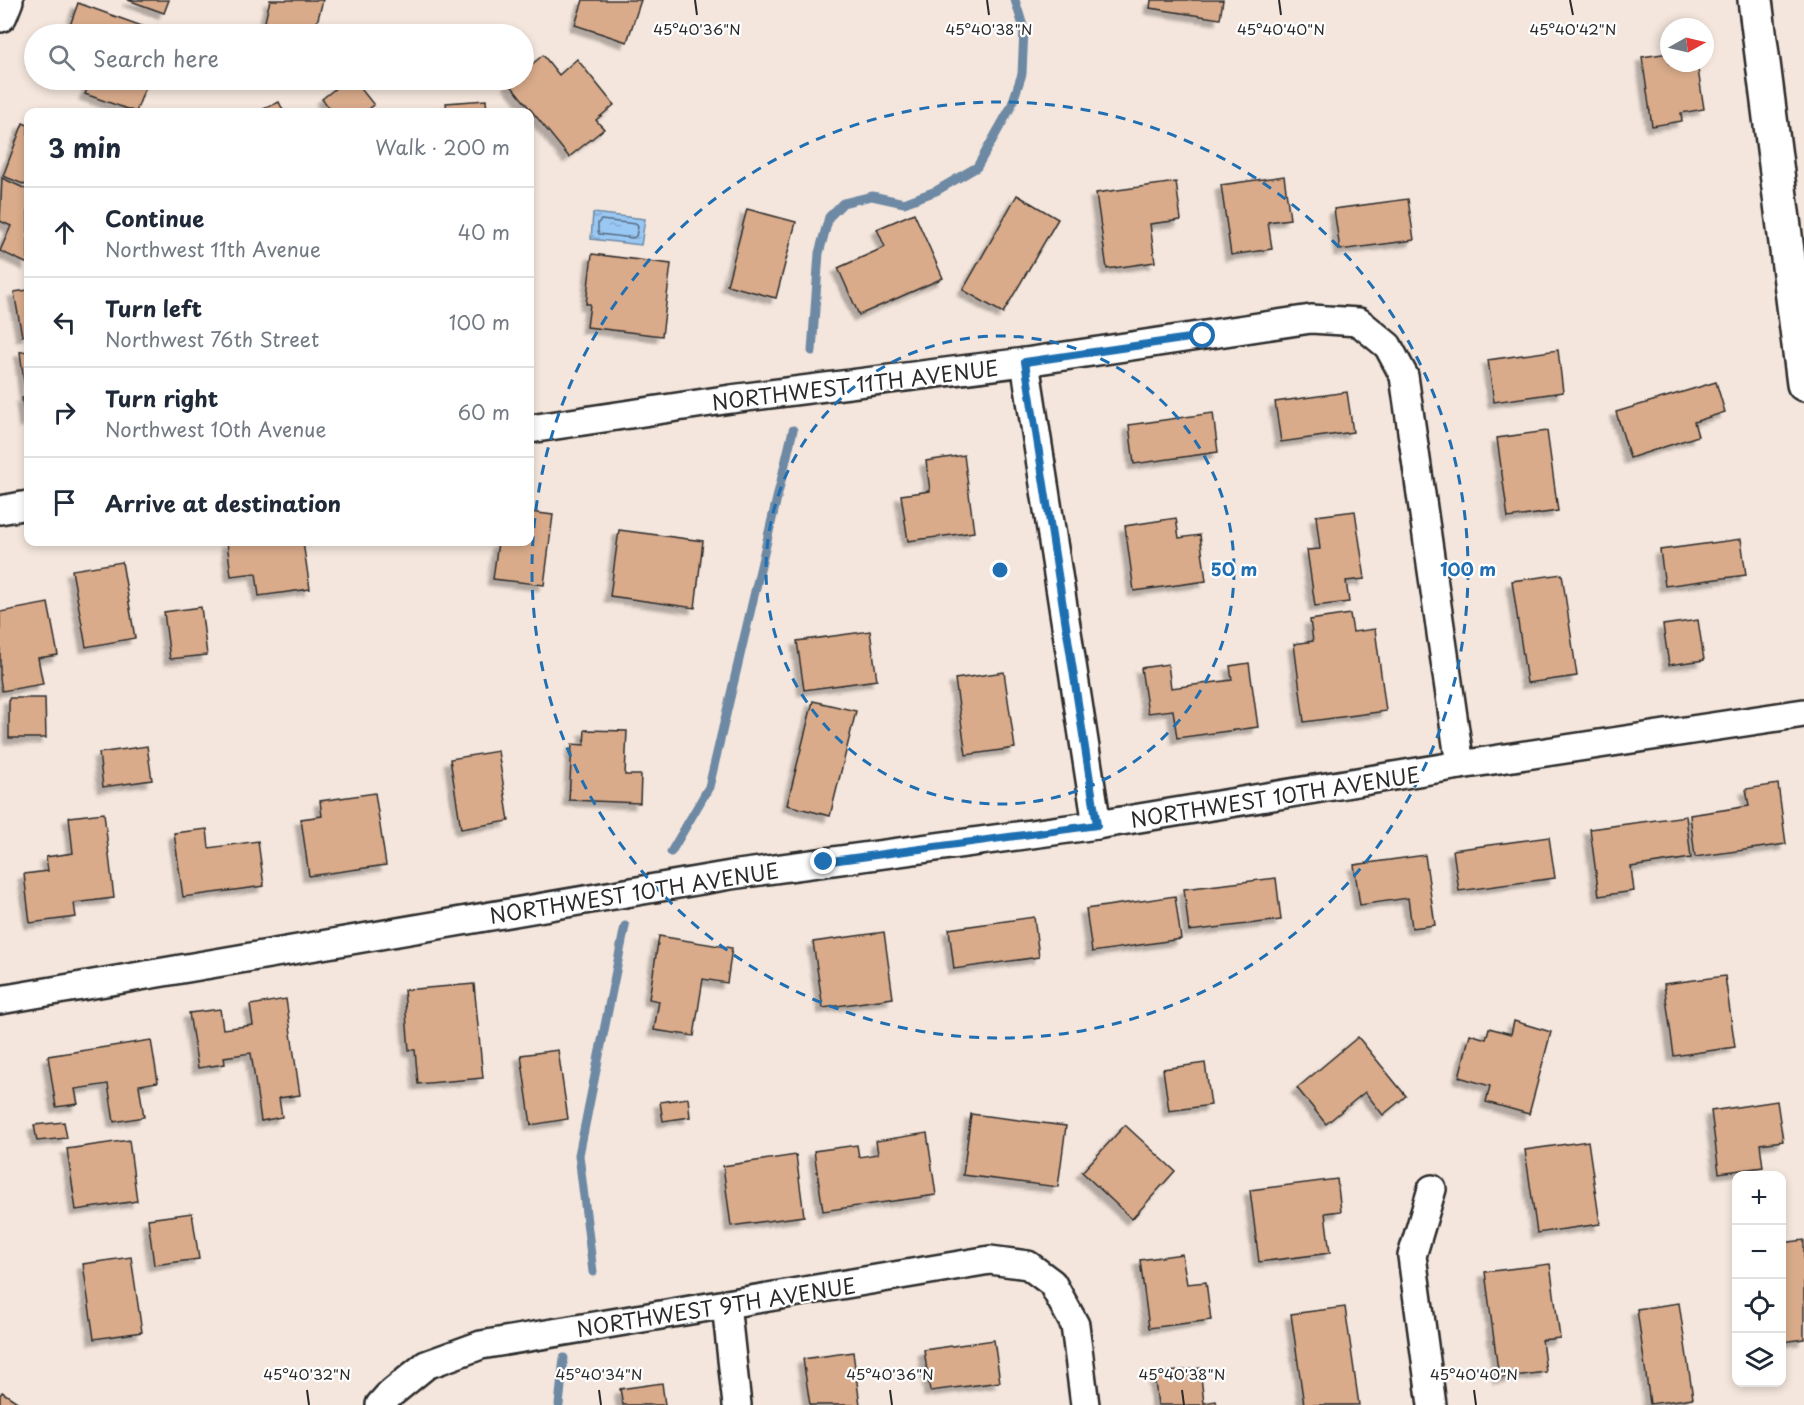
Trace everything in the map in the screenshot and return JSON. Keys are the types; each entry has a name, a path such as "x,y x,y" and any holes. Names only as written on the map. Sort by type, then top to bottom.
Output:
{"main road":[{"path":"0,15 6,0"},
{"path":"1755,0 1804,384"}],"street":[{"name":"NORTHWEST 11TH AVENUE","path":"534,428 731,399 1025,362 1311,319 1359,322 1388,346 1404,376 1460,765"},
{"path":"1025,362 1097,825"},
{"path":"0,510 24,506"},
{"name":"NORTHWEST 10TH AVENUE","path":"0,1000 731,875 1097,825 1460,765 1804,713"},
{"path":"1432,1189 1412,1256 1432,1405"},
{"name":"NORTHWEST 9TH AVENUE","path":"384,1401 426,1365 481,1345 990,1260 1029,1265 1052,1283 1075,1325 1085,1405"},
{"path":"726,1304 737,1405"}],"water":[{"path":"593,213 645,219 641,245 591,239"}],"building":[{"path":"128,0 169,0 164,13"},
{"path":"270,0 323,0 317,24 264,24"},
{"path":"583,0 641,0 627,42 575,25"},
{"path":"1151,0 1223,0 1220,19 1150,8"},
{"path":"78,3 136,24 71,24"},
{"path":"1660,54 1660,72 1698,72 1704,109 1681,113 1682,121 1652,126 1642,57"},
{"path":"543,55 559,75 577,59 614,105 596,120 604,129 569,157 534,114 534,108 529,108 515,90 534,90 534,63"},
{"path":"87,90 144,90 138,108 125,108 85,94"},
{"path":"333,90 362,90 374,105 370,108 330,108 322,99"},
{"path":"486,100 487,108 447,108 446,103"},
{"path":"279,102 282,108 266,108"},
{"path":"23,123 24,184 3,176"},
{"path":"1284,176 1290,219 1268,222 1272,249 1231,255 1221,185"},
{"path":"2,178 24,188 24,262 0,251 11,226 0,221"},
{"path":"1176,182 1181,220 1150,224 1155,262 1107,269 1096,193"},
{"path":"1017,195 1058,219 1003,313 963,290"},
{"path":"1408,199 1414,240 1340,250 1334,209"},
{"path":"747,209 796,222 776,298 727,285"},
{"path":"914,213 943,278 859,315 838,268 885,247 877,229"},
{"path":"592,254 671,264 662,336 587,327 590,304 586,304"},
{"path":"24,291 24,335 22,336 14,292"},
{"path":"1558,350 1563,392 1494,402 1488,360"},
{"path":"20,352 24,352 24,382"},
{"path":"1716,382 1725,412 1694,422 1698,436 1630,458 1616,412"},
{"path":"1347,392 1353,432 1281,442 1275,402"},
{"path":"1213,413 1218,452 1134,464 1129,425"},
{"path":"1547,431 1558,511 1508,518 1497,438"},
{"path":"964,455 974,532 908,541 901,495 930,491 926,461"},
{"path":"1355,511 1365,579 1346,581 1349,602 1315,606 1307,550 1320,549 1316,516"},
{"path":"534,513 553,515 544,585 493,579 497,546 534,546"},
{"path":"1176,518 1179,538 1200,535 1206,581 1134,591 1125,526"},
{"path":"619,530 703,541 695,608 610,596"},
{"path":"1741,539 1746,575 1665,586 1660,550"},
{"path":"227,546 304,546 310,589 259,596 256,573 231,576"},
{"path":"122,562 135,638 86,647 72,570"},
{"path":"1562,574 1577,676 1527,683 1512,581"},
{"path":"48,603 58,655 38,658 43,684 2,691 0,612"},
{"path":"201,607 207,655 170,659 164,612"},
{"path":"1350,614 1353,632 1375,629 1386,711 1304,722 1294,644 1313,641 1310,620"},
{"path":"1698,620 1704,660 1669,665 1663,625"},
{"path":"870,631 877,680 804,690 797,641"},
{"path":"1249,663 1258,727 1177,738 1173,710 1148,713 1141,668 1168,664 1171,688 1232,680 1230,666"},
{"path":"1004,672 1015,748 966,755 955,679"},
{"path":"9,698 45,698 46,738 9,738"},
{"path":"813,701 856,711 830,816 787,805"},
{"path":"585,730 627,731 625,775 641,775 640,803 569,800 572,744 584,745"},
{"path":"147,746 152,780 103,787 99,753"},
{"path":"498,751 509,821 461,829 450,759"},
{"path":"1778,784 1786,844 1695,857 1690,815 1749,806 1746,789"},
{"path":"375,793 386,865 309,876 301,819 322,816 320,801"},
{"path":"104,813 114,898 74,903 76,917 30,923 24,874 48,871 46,857 73,853 69,817"},
{"path":"1686,816 1691,858 1631,867 1634,891 1599,896 1590,829"},
{"path":"207,829 209,848 258,841 264,886 183,897 174,833"},
{"path":"1549,837 1555,878 1459,891 1453,850"},
{"path":"1425,855 1435,925 1412,928 1408,898 1360,905 1354,865"},
{"path":"1276,878 1281,920 1189,931 1184,889"},
{"path":"1175,896 1181,939 1092,952 1086,909"},
{"path":"1034,917 1039,957 954,969 949,929"},
{"path":"884,932 893,998 823,1008 813,942"},
{"path":"659,936 732,948 727,983 703,979 694,1036 654,1030 659,1001 649,999"},
{"path":"1725,976 1735,1047 1674,1056 1664,984"},
{"path":"474,984 483,1078 418,1084 415,1050 409,1050 404,990"},
{"path":"286,999 300,1095 279,1098 282,1117 261,1121 251,1053 224,1057 225,1064 198,1068 189,1013 220,1009 223,1029 253,1025 250,1005"},
{"path":"1514,1021 1551,1032 1529,1114 1486,1102 1490,1086 1459,1077 1470,1034 1486,1039 1489,1028 1511,1034"},
{"path":"1358,1037 1406,1096 1383,1115 1365,1092 1326,1124 1297,1088"},
{"path":"151,1040 158,1082 139,1085 144,1117 114,1122 108,1084 75,1089 78,1104 56,1107 48,1056"},
{"path":"558,1050 568,1119 531,1125 521,1055"},
{"path":"1205,1063 1211,1105 1169,1111 1163,1069"},
{"path":"688,1098 690,1117 663,1121 660,1102"},
{"path":"1777,1101 1783,1141 1760,1144 1763,1167 1719,1173 1711,1111"},
{"path":"971,1114 1066,1126 1058,1187 963,1175"},
{"path":"64,1122 67,1138 37,1141 34,1125"},
{"path":"1125,1125 1175,1171 1132,1219 1082,1172"},
{"path":"927,1133 936,1195 823,1211 814,1151 857,1145 859,1157 878,1154 876,1141"},
{"path":"129,1140 137,1201 76,1210 67,1149"},
{"path":"1588,1141 1600,1224 1537,1233 1525,1150"},
{"path":"796,1155 804,1216 731,1226 723,1166"},
{"path":"1337,1179 1341,1211 1325,1213 1330,1253 1259,1262 1250,1190"},
{"path":"192,1213 199,1259 154,1265 148,1219"},
{"path":"1804,1240 1804,1339 1786,1341 1786,1279 1786,1242"},
{"path":"1182,1254 1187,1284 1206,1282 1211,1320 1149,1328 1140,1260"},
{"path":"131,1257 142,1332 94,1339 83,1264"},
{"path":"1550,1264 1560,1338 1542,1340 1546,1372 1499,1378 1485,1272"},
{"path":"1679,1303 1693,1398 1650,1404 1637,1309"},
{"path":"1345,1307 1359,1405 1304,1405 1291,1314"},
{"path":"994,1340 1000,1382 930,1391 924,1350"},
{"path":"853,1352 860,1405 810,1405 803,1359"},
{"path":"1200,1368 1204,1403 1216,1401 1217,1405 1158,1405 1154,1374"},
{"path":"662,1383 665,1405 623,1405 620,1389"},
{"path":"2,1392 22,1405 0,1405"}],"waterway":[{"path":"812,351 819,253 829,217 843,203 872,196 904,203 936,191 977,167 1011,107 1022,74 1024,29 1015,0"},
{"path":"671,852 709,787 793,430"},
{"path":"593,1272 579,1155 625,926"},
{"path":"559,1405 564,1358"}],"route":[{"path":"824,862 1097,825 1025,362 1203,336"}]}
